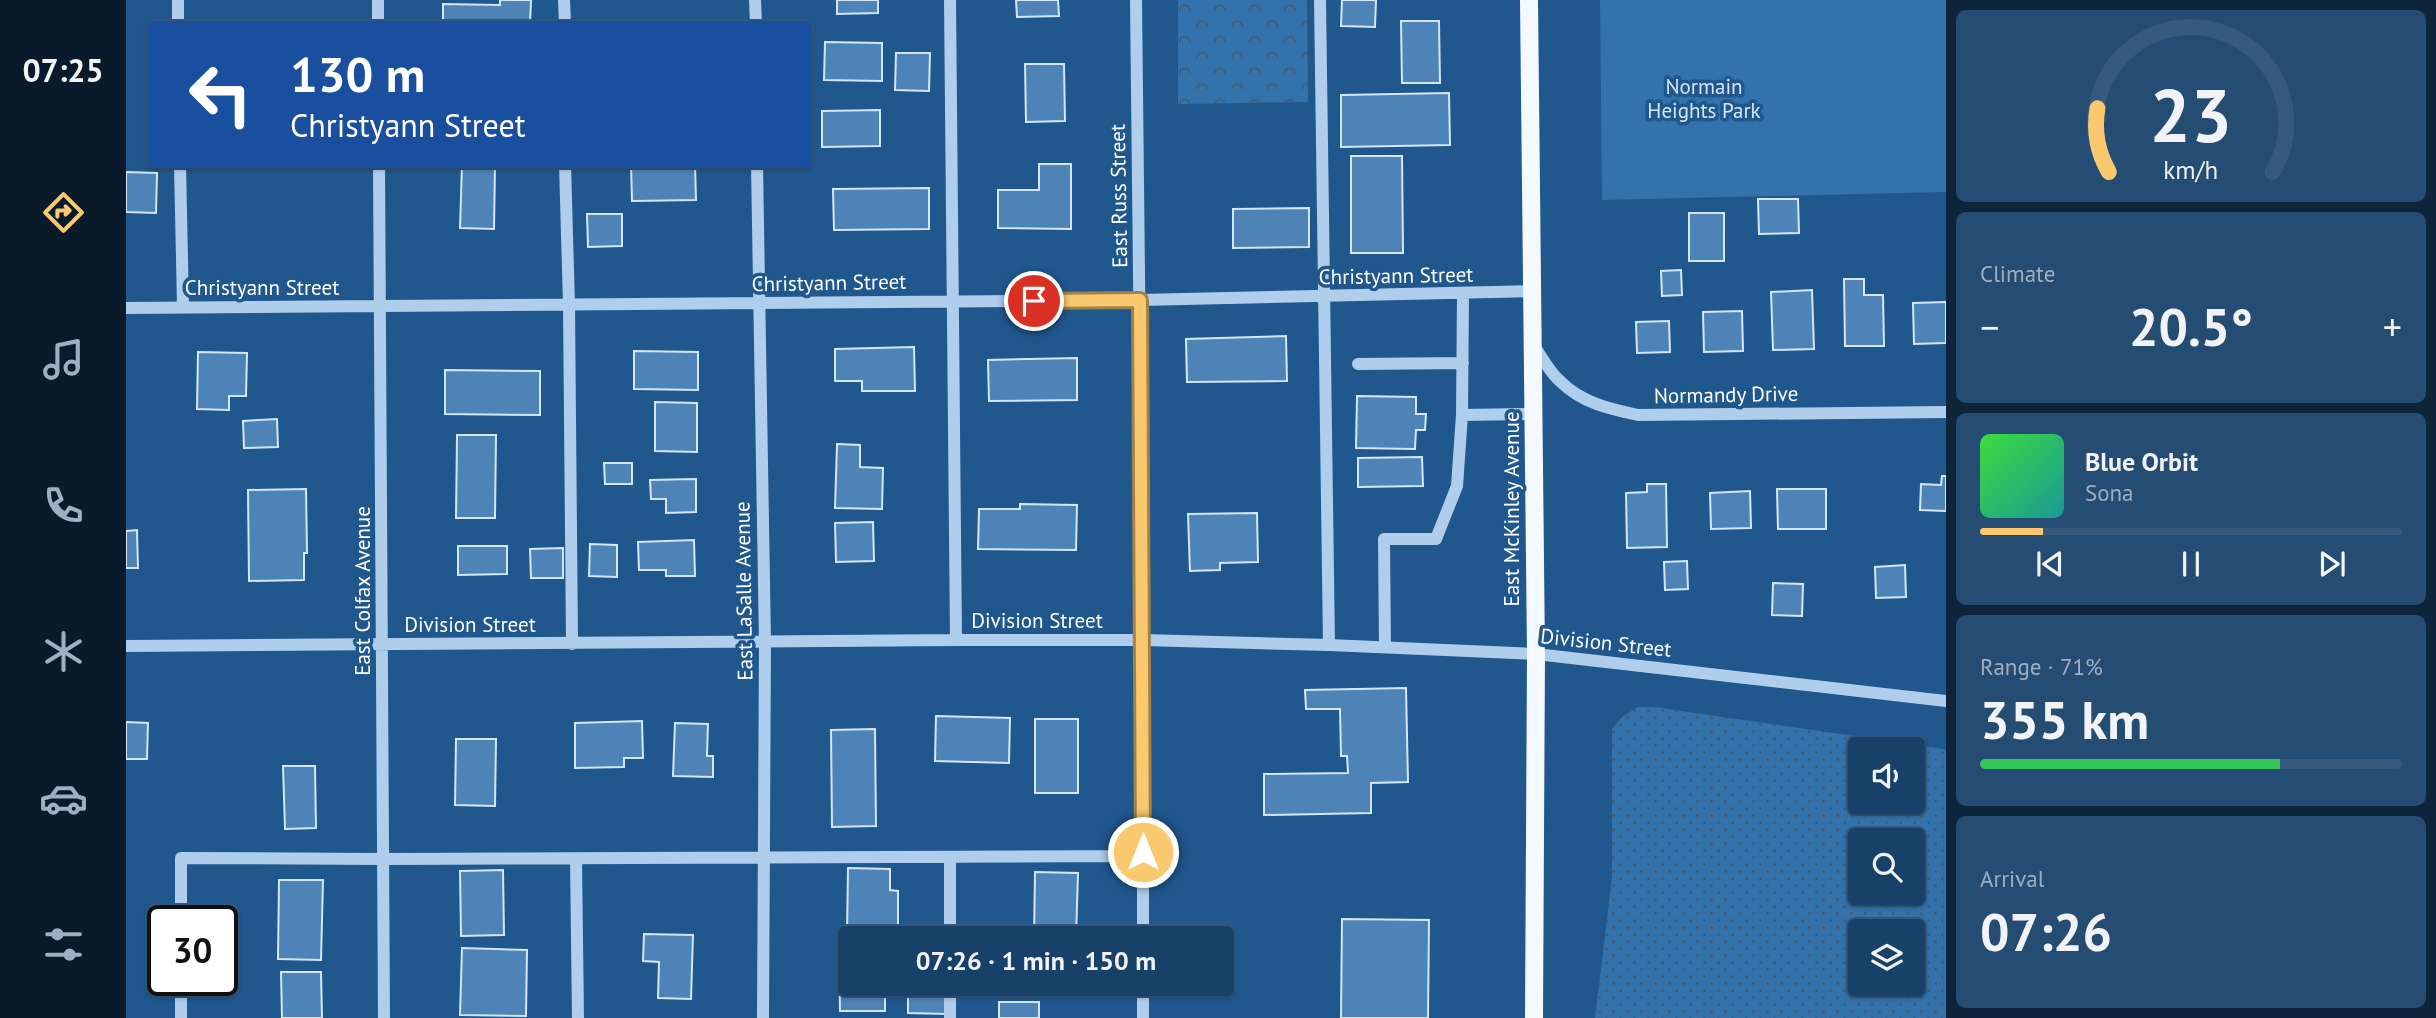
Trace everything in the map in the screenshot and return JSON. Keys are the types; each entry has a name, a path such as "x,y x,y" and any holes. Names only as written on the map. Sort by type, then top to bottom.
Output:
{"main road":[{"name":"East McKinley Avenue","path":"1529,0 1536,654 1534,1018"}],"street":[{"path":"178,0 178,21"},
{"path":"378,0 378,21"},
{"path":"565,0 565,21"},
{"path":"755,0 756,21"},
{"path":"950,0 956,640"},
{"name":"East Russ Street","path":"1136,0 1143,640 1143,926"},
{"path":"1320,0 1329,645"},
{"path":"180,168 183,307"},
{"name":"East Colfax Avenue","path":"379,168 384,1018"},
{"path":"565,168 572,644"},
{"name":"East LaSalle Avenue","path":"757,168 765,643 763,1018"},
{"name":"Christyann Street","path":"126,308 1140,300 1532,291"},
{"path":"1385,647 1384,539 1436,539 1457,486 1462,415 1463,294"},
{"name":"Normandy Drive","path":"1534,346 1560,382 1587,401 1638,415 1946,412"},
{"path":"1358,364 1463,363"},
{"path":"1462,415 1534,414"},
{"name":"Division Street","path":"126,646 956,640 1143,640 1329,645 1536,654 1946,701"},
{"path":"181,905 181,858 1143,856"},
{"path":"950,858 950,926"},
{"path":"576,859 578,1018"},
{"path":"181,996 181,1018"},
{"path":"950,996 950,1018"},
{"path":"1143,996 1143,1018"}],"green space":[{"path":"1178,0 1307,0 1308,102 1178,104"},
{"name":"Normain Heights Park","path":"1600,0 1946,0 1946,192 1602,200"},
{"path":"1638,707 1654,707 1861,737 1848,737 1848,814 1925,814 1925,746 1944,749 1943,1018 1595,1018 1612,877 1612,729 1622,717"},
{"path":"1944,749 1946,750 1946,1018 1943,1018"}],"building":[{"path":"500,0 531,0 530,21 443,21 443,4 500,5"},
{"path":"837,0 878,0 878,13 837,14"},
{"path":"1016,0 1058,0 1059,16 1017,17"},
{"path":"1342,0 1376,0 1375,27 1341,26"},
{"path":"1401,21 1439,21 1440,83 1402,83"},
{"path":"825,42 882,43 882,81 824,80"},
{"path":"896,53 930,53 929,91 895,90"},
{"path":"1025,64 1064,64 1065,121 1026,122"},
{"path":"1449,93 1450,145 1341,147 1341,95"},
{"path":"880,110 880,146 822,147 822,111"},
{"path":"1351,156 1402,156 1403,253 1351,253"},
{"path":"1039,164 1071,164 1071,229 998,228 998,190 1039,190"},
{"path":"462,168 495,168 494,229 460,228"},
{"path":"631,168 695,168 696,200 632,201"},
{"path":"126,172 157,173 156,213 126,212"},
{"path":"929,188 929,229 834,230 833,189"},
{"path":"1758,199 1798,199 1799,233 1759,234"},
{"path":"1309,208 1309,247 1233,248 1233,209"},
{"path":"1689,213 1724,213 1724,261 1689,261"},
{"path":"587,214 622,214 622,246 588,247"},
{"path":"1681,270 1682,295 1662,296 1661,271"},
{"path":"1844,279 1864,279 1864,295 1883,295 1884,346 1845,346"},
{"path":"1812,290 1814,349 1773,350 1771,292"},
{"path":"1946,302 1946,343 1914,344 1913,303"},
{"path":"1742,311 1743,351 1704,352 1703,312"},
{"path":"1669,321 1670,352 1637,353 1636,322"},
{"path":"1286,336 1287,381 1187,382 1186,339"},
{"path":"914,347 915,391 862,391 862,381 835,381 835,349"},
{"path":"634,351 698,352 698,390 634,389"},
{"path":"198,352 247,353 246,396 229,396 229,410 197,409"},
{"path":"1077,358 1077,400 989,401 988,360"},
{"path":"445,370 540,371 540,415 445,414"},
{"path":"1357,396 1416,397 1416,414 1426,414 1425,430 1416,430 1415,449 1356,448"},
{"path":"655,402 697,403 697,452 655,451"},
{"path":"277,419 278,447 244,448 243,421"},
{"path":"457,435 496,435 495,518 456,518"},
{"path":"837,444 860,445 860,467 883,468 882,509 835,508"},
{"path":"1422,457 1423,486 1358,487 1358,458"},
{"path":"604,463 632,463 632,484 605,484"},
{"path":"1942,476 1946,476 1946,511 1920,510 1921,484 1941,485"},
{"path":"696,479 696,512 666,513 666,499 651,499 650,480"},
{"path":"1647,484 1666,484 1667,547 1627,548 1626,493 1647,492"},
{"path":"306,489 307,553 304,553 304,580 249,581 248,490"},
{"path":"1777,489 1826,489 1826,529 1778,529"},
{"path":"1750,491 1751,528 1711,529 1710,493"},
{"path":"1020,504 1077,505 1076,550 978,549 979,509 1020,509"},
{"path":"1257,513 1258,562 1220,563 1220,570 1190,571 1188,514"},
{"path":"873,522 874,561 836,562 835,523"},
{"path":"137,530 138,568 126,568 126,531"},
{"path":"694,540 695,576 666,576 666,570 639,570 638,542"},
{"path":"590,544 617,545 617,577 589,576"},
{"path":"458,546 507,546 507,574 458,575"},
{"path":"563,548 563,578 531,578 530,549"},
{"path":"1687,561 1688,589 1665,590 1664,562"},
{"path":"1905,565 1906,597 1876,598 1875,567"},
{"path":"1773,583 1803,584 1802,616 1772,615"},
{"path":"1406,688 1408,782 1371,783 1371,813 1264,815 1264,774 1348,773 1347,756 1341,756 1340,709 1306,709 1305,690"},
{"path":"936,716 1010,718 1009,763 935,761"},
{"path":"1035,719 1078,719 1078,793 1035,793"},
{"path":"642,721 643,758 624,758 624,767 575,768 575,723"},
{"path":"126,722 148,723 147,759 126,759"},
{"path":"675,723 708,724 707,756 713,756 713,777 673,776"},
{"path":"875,729 876,826 832,827 831,730"},
{"path":"456,739 496,739 495,806 455,805"},
{"path":"283,766 315,766 316,828 285,829"},
{"path":"848,868 890,869 890,890 898,891 898,926 847,926"},
{"path":"503,870 504,935 461,936 460,871"},
{"path":"1035,872 1078,873 1076,926 1034,926"},
{"path":"279,880 323,880 321,960 278,959"},
{"path":"1342,919 1429,920 1428,1018 1341,1018"},
{"path":"644,934 693,935 691,999 658,998 659,962 643,961"},
{"path":"462,948 527,950 526,1016 460,1015"},
{"path":"281,972 321,972 322,1018 282,1018"},
{"path":"840,996 885,996 885,1011 840,1011"},
{"path":"908,996 946,996 946,1014 908,1013"},
{"path":"999,1002 1039,1002 1039,1018 999,1018"}],"route":[{"path":"1034,301 1140,300 1143,852"}]}
